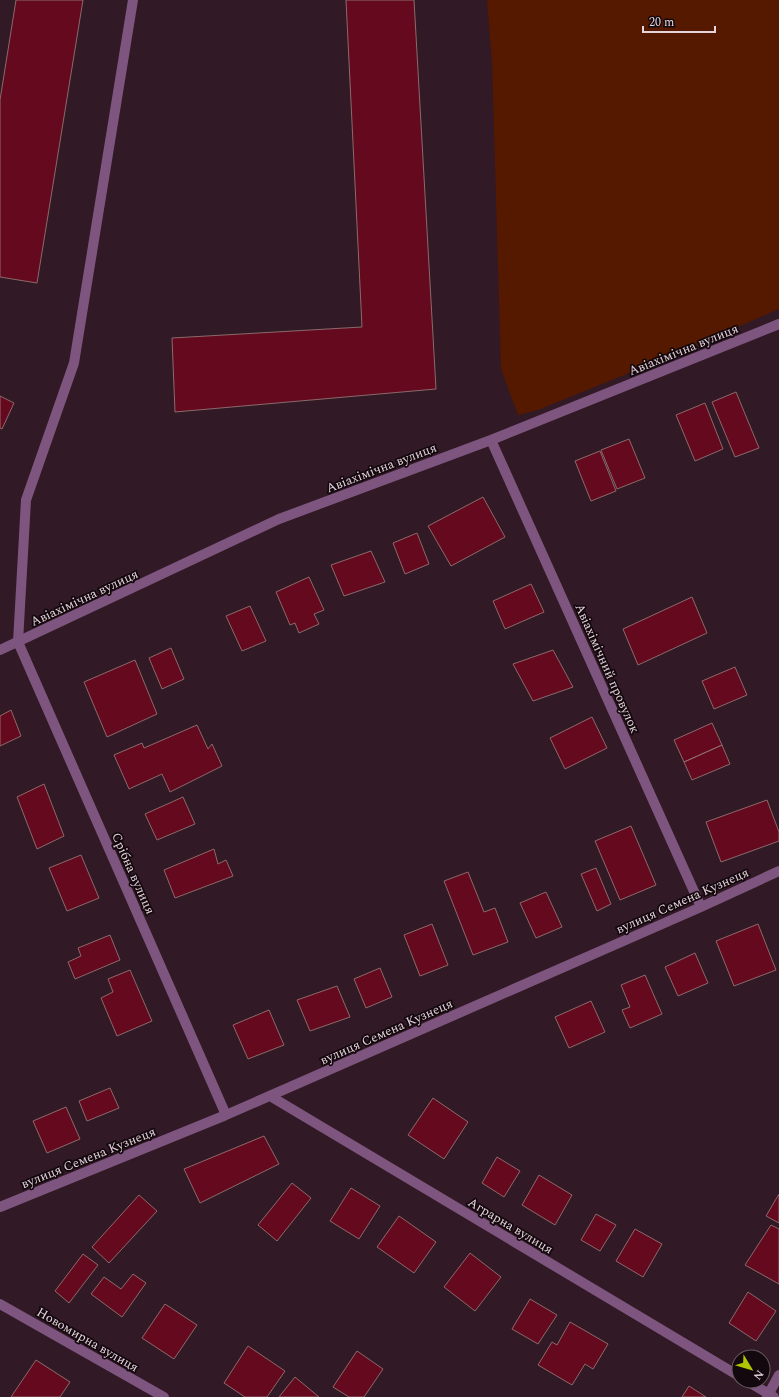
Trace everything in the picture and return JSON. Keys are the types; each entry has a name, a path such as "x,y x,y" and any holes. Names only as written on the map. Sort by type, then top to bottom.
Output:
{"street":[{"path":"18,642 26,500 74,363 133,0"},
{"name":"Авіахімічна вулиця","path":"0,650 279,519 491,440 779,324"},
{"name":"Авіахімічний провулок","path":"491,440 701,907"},
{"name":"Срібна вулиця","path":"18,642 226,1115"},
{"name":"вулиця Семена Кузнеця","path":"0,1207 226,1115 701,907 779,871"},
{"name":"Аграрна вулиця","path":"270,1096 731,1371"},
{"name":"Новомирна вулиця","path":"0,1304 164,1397"},
{"path":"759,1389 770,1396 779,1375"}],"shaded area":[{"path":"487,0 779,0 779,309 688,349 538,410 518,415 501,369 492,63"}],"building":[{"path":"16,0 83,0 37,283 0,277 0,100"},
{"path":"346,0 414,0 436,389 175,412 172,338 362,327"},
{"path":"736,392 759,448 735,457 712,402"},
{"path":"0,396 14,403 2,429 0,428"},
{"path":"705,403 723,449 695,461 676,415"},
{"path":"629,439 645,478 617,489 601,450"},
{"path":"600,451 616,491 591,501 575,461"},
{"path":"483,497 505,537 451,566 428,526"},
{"path":"417,533 429,564 405,574 393,543"},
{"path":"371,551 385,582 344,596 331,565"},
{"path":"309,577 324,610 314,614 319,624 299,633 295,623 290,625 276,592"},
{"path":"531,584 544,612 505,629 493,601"},
{"path":"692,597 707,633 638,665 623,629"},
{"path":"250,606 266,641 242,651 226,616"},
{"path":"171,648 184,679 162,689 149,658"},
{"path":"553,650 573,687 533,701 513,664"},
{"path":"135,660 157,714 107,737 84,682"},
{"path":"735,667 747,695 714,709 702,681"},
{"path":"11,710 21,736 0,746 0,716"},
{"path":"592,717 607,748 565,769 550,738"},
{"path":"712,723 722,745 684,762 674,740"},
{"path":"197,725 208,749 212,744 222,766 170,792 162,774 129,789 114,755 142,743 144,748"},
{"path":"722,745 730,764 692,780 684,762"},
{"path":"44,784 64,836 37,849 17,797"},
{"path":"183,797 195,824 157,840 145,814"},
{"path":"767,800 779,832 779,841 721,862 706,822"},
{"path":"631,826 656,885 620,900 595,841"},
{"path":"214,849 218,864 226,860 233,876 175,898 164,870"},
{"path":"81,855 99,898 67,911 49,868"},
{"path":"596,868 611,904 597,911 581,874"},
{"path":"468,872 484,912 495,908 508,942 473,955 444,881"},
{"path":"546,892 562,927 536,938 520,903"},
{"path":"432,924 448,965 420,976 404,935"},
{"path":"758,924 776,970 734,986 716,941"},
{"path":"110,935 120,960 75,979 68,962 81,956 78,948"},
{"path":"695,953 708,983 678,996 665,967"},
{"path":"380,968 392,997 366,1008 354,979"},
{"path":"130,970 152,1021 117,1036 101,998 113,992 108,979"},
{"path":"645,975 662,1014 630,1028 622,1010 630,1007 621,985"},
{"path":"337,986 350,1017 310,1031 297,1000"},
{"path":"591,1001 605,1032 569,1048 555,1017"},
{"path":"269,1010 284,1045 248,1059 233,1025"},
{"path":"110,1088 119,1108 87,1121 79,1101"},
{"path":"433,1098 468,1122 444,1159 408,1135"},
{"path":"66,1107 80,1139 47,1153 33,1121"},
{"path":"264,1136 279,1164 200,1203 184,1169"},
{"path":"497,1157 520,1171 504,1197 482,1183"},
{"path":"539,1175 572,1195 555,1225 522,1205"},
{"path":"292,1183 311,1198 277,1241 258,1225"},
{"path":"351,1188 380,1206 359,1239 330,1221"},
{"path":"779,1194 779,1223 766,1216"},
{"path":"139,1195 157,1211 109,1263 92,1247"},
{"path":"596,1214 616,1225 600,1251 581,1240"},
{"path":"399,1216 436,1242 414,1273 377,1247"},
{"path":"771,1225 779,1229 779,1284 745,1265"},
{"path":"635,1229 662,1244 643,1277 616,1261"},
{"path":"470,1253 501,1277 475,1311 444,1287"},
{"path":"83,1254 98,1265 69,1303 55,1291"},
{"path":"133,1274 146,1283 122,1317 91,1294 104,1277 121,1289"},
{"path":"748,1292 776,1311 756,1341 729,1323"},
{"path":"530,1299 557,1315 538,1344 512,1329"},
{"path":"165,1304 197,1325 174,1359 142,1338"},
{"path":"570,1322 608,1344 593,1369 585,1364 572,1385 538,1365 552,1342 557,1345"},
{"path":"248,1346 285,1371 267,1397 245,1397 224,1383"},
{"path":"357,1351 383,1369 364,1397 349,1397 333,1387"},
{"path":"36,1360 70,1382 60,1397 11,1397"},
{"path":"295,1377 319,1397 279,1397"},
{"path":"689,1386 706,1397 682,1397"}]}
